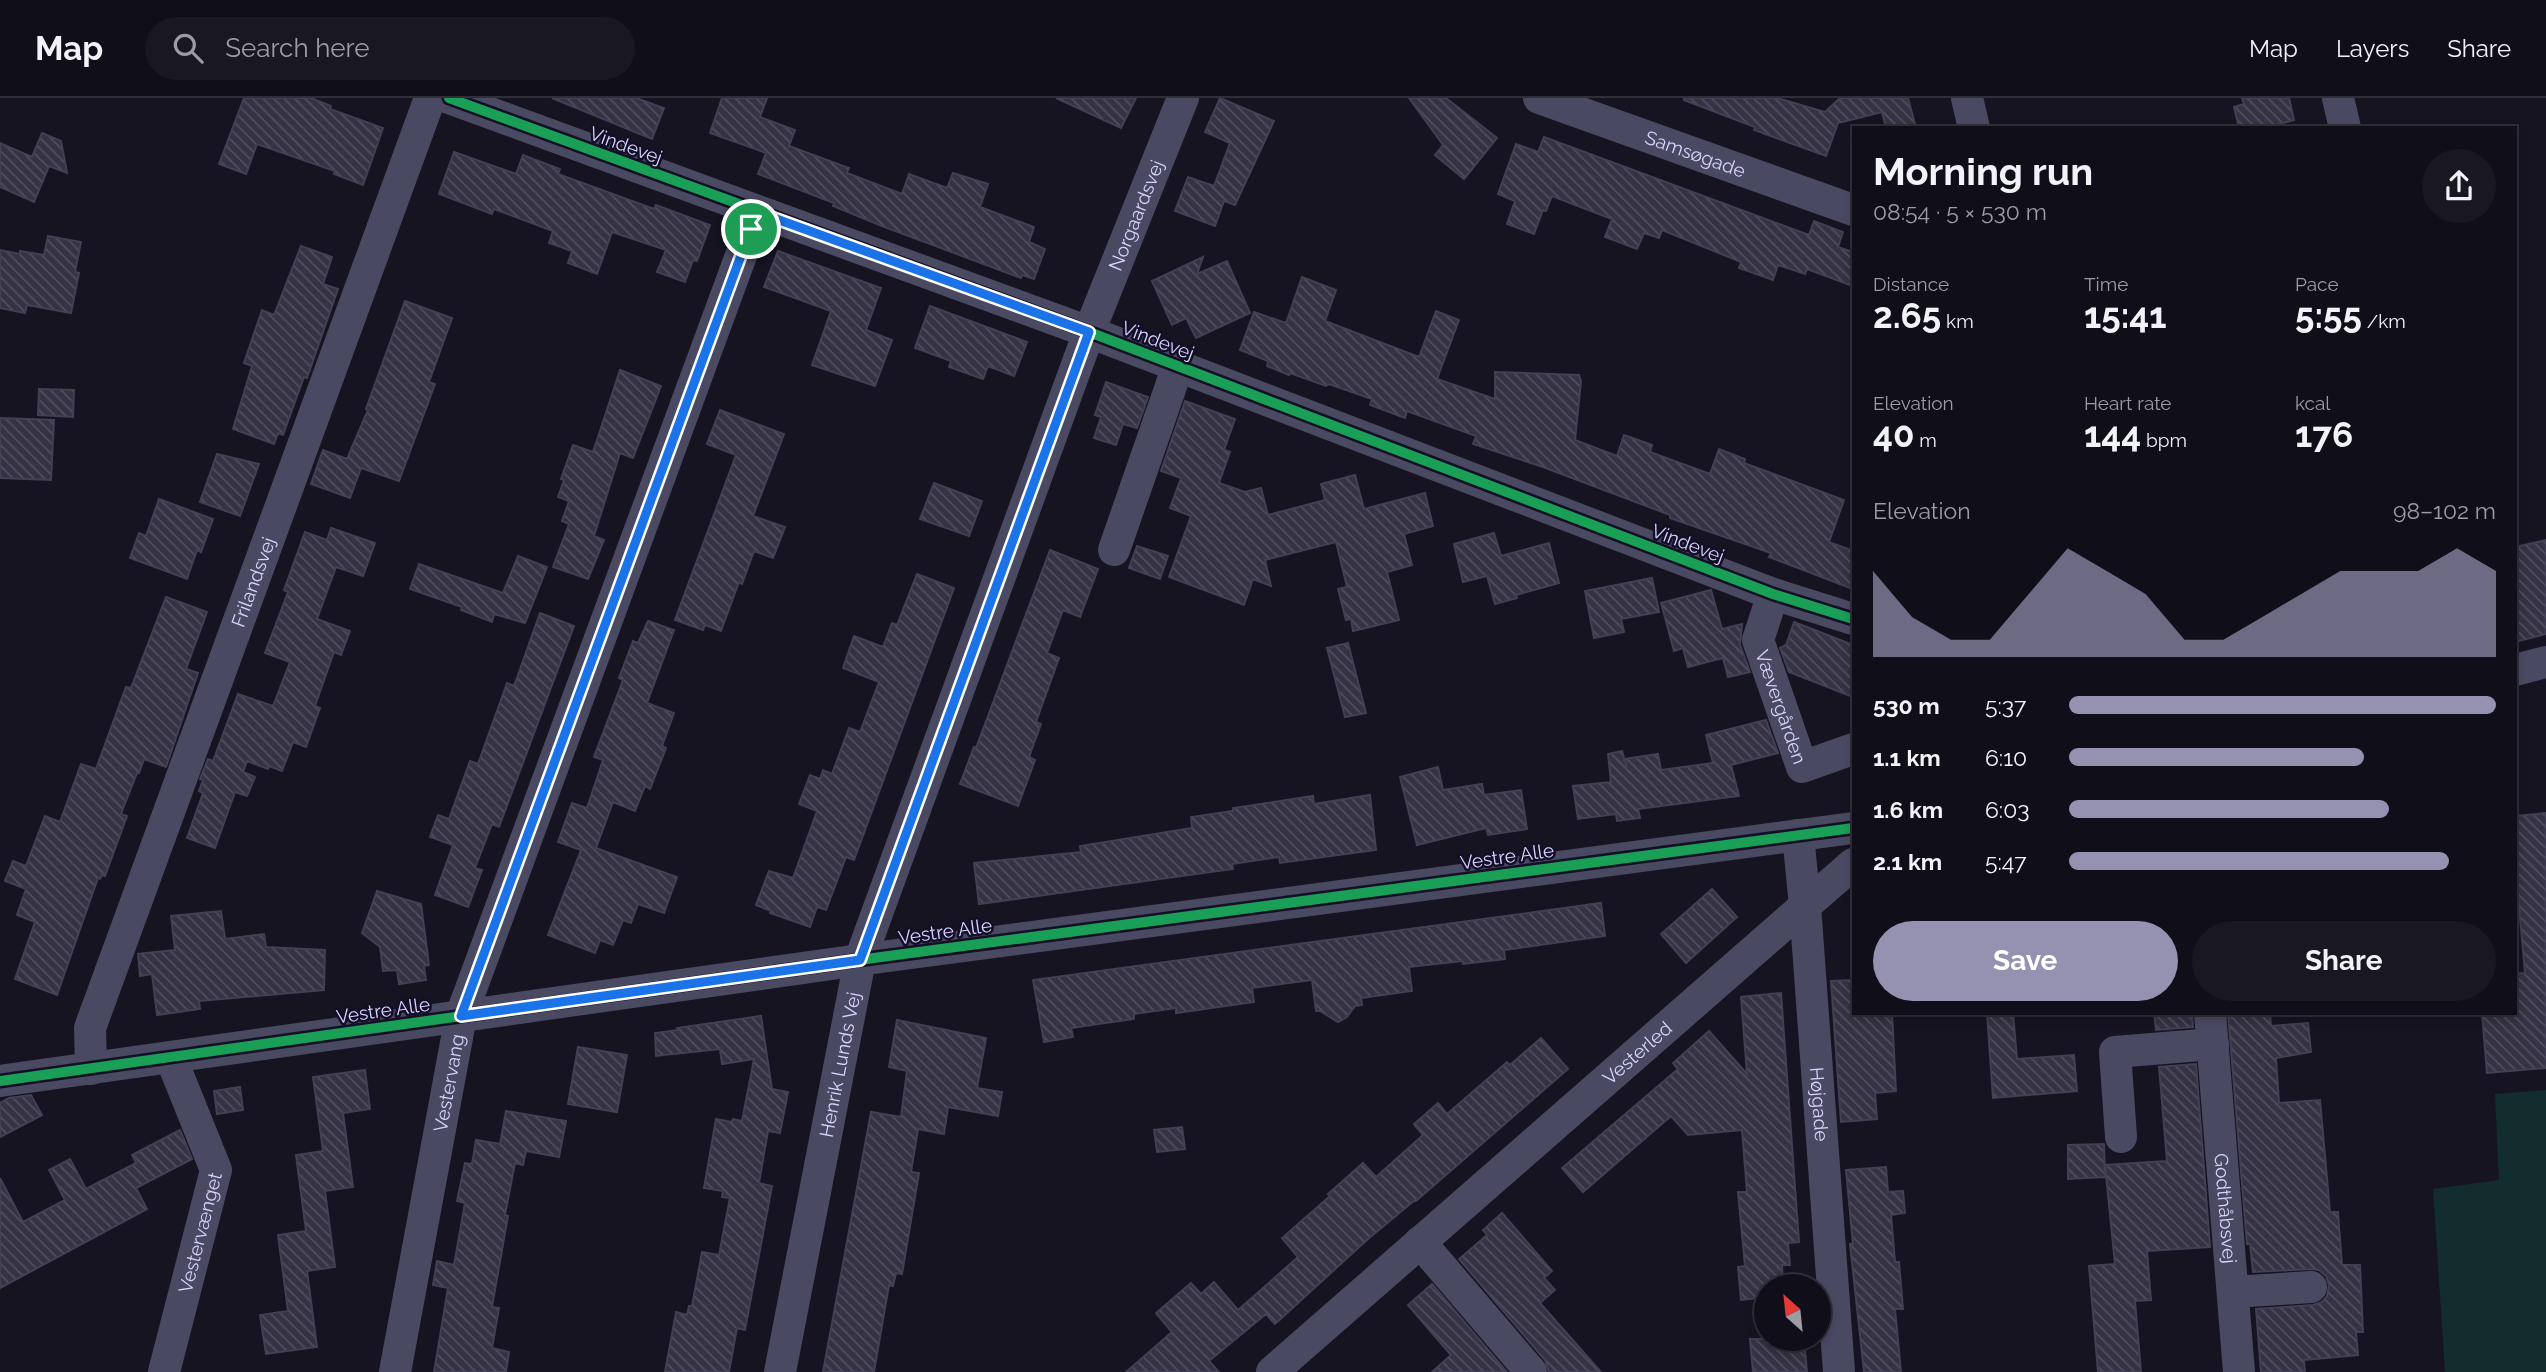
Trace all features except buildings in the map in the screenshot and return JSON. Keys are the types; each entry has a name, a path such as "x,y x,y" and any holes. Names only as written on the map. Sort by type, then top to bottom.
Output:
{"street":[{"name":"Frilandsvej","path":"91,1069 90,1028 430,98"},
{"name":"Vindevej","path":"449,98 1089,332 1773,594 1852,619"},
{"name":"Norgaardsvej","path":"1089,332 1183,98"},
{"name":"Samsøgade","path":"1539,98 1852,210"},
{"path":"1966,98 1973,126"},
{"path":"2338,98 2345,126"},
{"name":"Vestervang","path":"395,1372 461,1016 757,212"},
{"name":"Henrik Lunds Vej","path":"780,1372 860,960 1089,332"},
{"path":"1114,550 1178,366"},
{"name":"Vævergården","path":"1773,594 1758,640 1802,767 1852,749"},
{"path":"2517,669 2546,662"},
{"name":"Vestre Alle","path":"0,1082 860,960 1852,828"},
{"name":"Højgade","path":"1798,835 1839,1372"},
{"name":"Vesterled","path":"1272,1372 1852,865"},
{"name":"Godthåbsvej","path":"2210,1015 2239,1372"},
{"path":"2121,1137 2115,1052 2213,1044"},
{"name":"Vestervænget","path":"164,1372 216,1170 171,1058"},
{"path":"1420,1242 1531,1372"},
{"path":"2232,1292 2311,1287"}],"green space":[{"path":"2546,1090 2546,1372 2445,1372 2433,1189 2499,1180 2495,1094"}],"cycle path":[{"path":"449,98 1089,332 1773,594 1852,619"},
{"path":"0,1081 881,957 1852,828"}],"route":[{"path":"757,212 1089,332 860,960 461,1016 606,622 751,229 757,212"}]}
